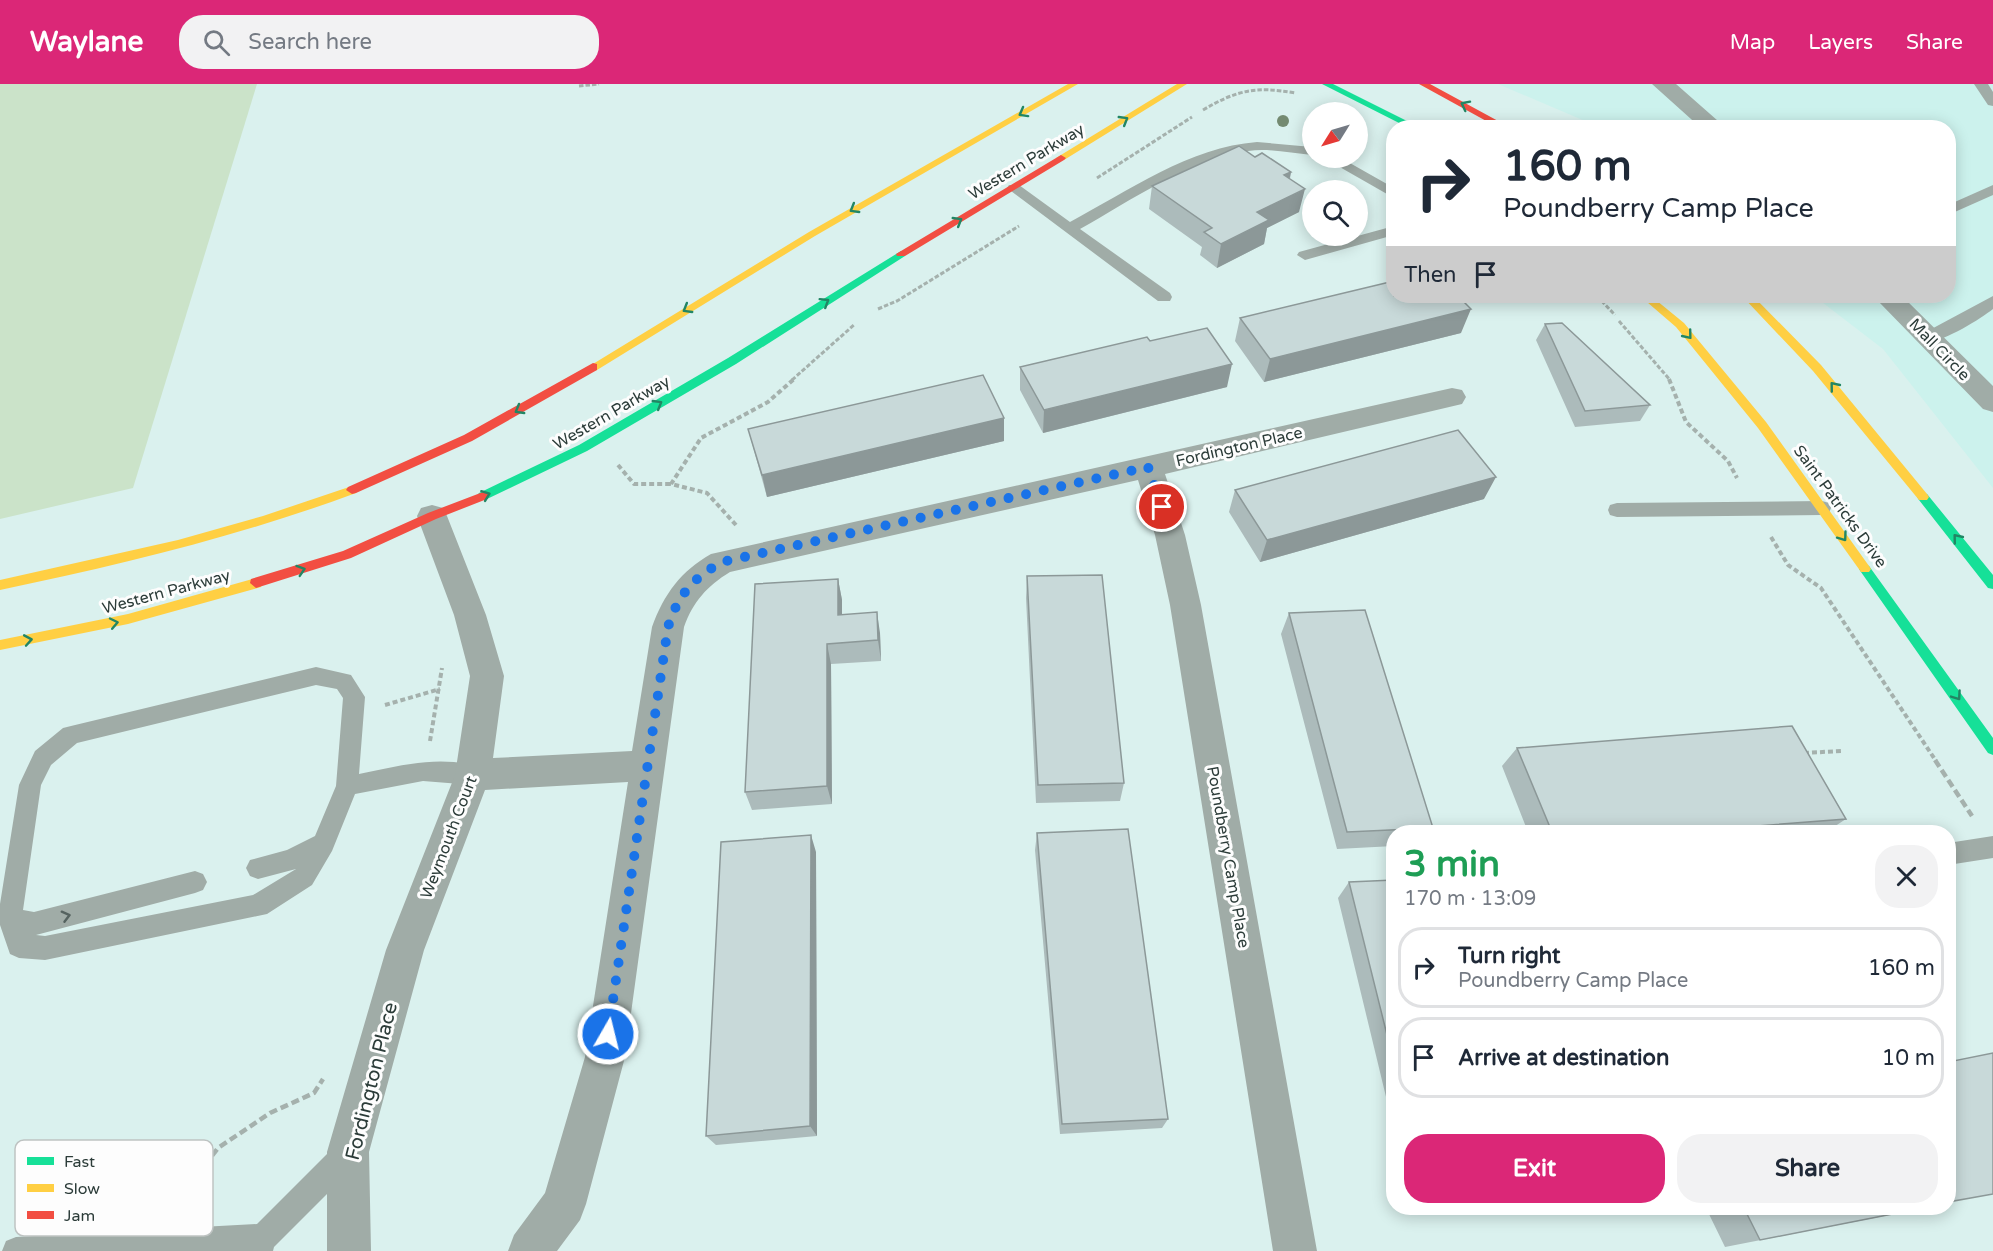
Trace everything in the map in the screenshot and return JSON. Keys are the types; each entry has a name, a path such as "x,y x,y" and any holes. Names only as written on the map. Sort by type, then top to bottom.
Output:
{"main road":[{"name":"Western Parkway","path":"0,645 128,620 264,581 347,555 432,516 498,490 583,448 732,361 892,260 1183,84"},
{"path":"1326,84 1400,120"},
{"path":"1423,84 1492,120"},
{"path":"0,585 210,536 330,498 431,456 489,427 569,381 896,184 1070,86"},
{"name":"Saint Patricks Drive","path":"1654,303 1687,334 1762,425 1993,748"},
{"path":"1755,303 1818,366 1993,584"}],"street":[{"path":"1663,84 1706,120"},
{"name":"Mall Circle","path":"1895,303 1993,402"},
{"name":"Fordington Place","path":"530,1251 564,1204 605,1057 668,627 675,605 706,571 722,562 1452,397"},
{"name":"Poundberry Camp Place","path":"1148,467 1177,566 1244,935 1295,1251"},
{"name":"Weymouth Court","path":"405,950 472,775 487,676 470,615 432,516"},
{"path":"472,775 647,766"},
{"name":"Fordington Place","path":"349,1251 348,1152 405,950"}],"lane":[{"path":"1981,84 1993,102"},
{"path":"1070,228 1217,154 1248,147 1281,146 1302,149"},
{"path":"1348,168 1386,189"},
{"path":"1014,188 1164,297"},
{"path":"1956,207 1993,189"},
{"path":"1305,255 1386,232"},
{"path":"1930,337 1974,315 1993,301"},
{"path":"1617,510 1822,508"},
{"path":"316,676 344,681 354,697 347,786 324,843 304,877 258,906 45,948 19,946 10,918 30,785 44,758 71,735 316,676"},
{"path":"347,786 423,771 472,775"},
{"path":"258,868 291,860 324,843"},
{"path":"1956,853 1993,847"},
{"path":"10,918 34,924 195,882"},
{"path":"16,1251 261,1244 348,1152"}],"path":[{"path":"579,86 599,84"},
{"path":"875,310 897,301"},
{"path":"1603,303 1668,376 1686,422 1728,461 1753,508 1788,564 1821,588 1973,817"},
{"path":"671,484 701,438 768,402 856,323"},
{"path":"614,460 634,484 671,484 707,493 739,529"},
{"path":"423,771 443,671 440,659"},
{"path":"380,706 440,689"},
{"path":"1797,754 1841,751"},
{"path":"213,1154 218,1148 270,1113 314,1093 324,1077"}],"shaded area":[{"path":"1498,84 1993,84 1993,488 1883,349 1823,303 1956,303 1956,120 1583,120"}],"green space":[{"path":"0,84 257,84 133,488 0,519"}],"building":[{"path":"1239,146 1255,157 1262,153 1291,172 1284,175 1302,187 1302,190 1257,212 1269,220 1221,244 1204,232 1212,228 1152,186"},
{"path":"1386,283 1386,303 1465,303 1471,309 1270,359 1240,318"},
{"path":"1562,323 1650,405 1585,411 1545,324"},
{"path":"1207,328 1232,364 1044,410 1020,367 1147,337 1150,341"},
{"path":"983,375 1004,418 762,475 748,429"},
{"path":"1458,430 1496,477 1267,540 1235,490"},
{"path":"1102,575 1124,783 1038,785 1027,576"},
{"path":"838,579 838,615 877,612 878,640 827,644 827,786 745,792 755,584"},
{"path":"1365,610 1432,825 1386,825 1386,830 1347,832 1289,613"},
{"path":"1792,726 1846,819 1769,825 1549,825 1517,748"},
{"path":"1128,829 1168,1119 1062,1124 1037,833"},
{"path":"811,835 810,1126 706,1136 721,842"},
{"path":"1386,880 1386,1031 1349,882"},
{"path":"1993,1053 1993,1194 1956,1201 1956,1060"},
{"path":"1748,1215 1887,1215 1760,1240"}],"traffic: fast":[{"path":"1326,84 1400,120"},
{"path":"483,496 583,448 732,361 901,254"},
{"path":"1923,497 1993,584"},
{"path":"1865,569 1993,749"}],"traffic: slow":[{"path":"593,367 812,234 1074,84"},
{"path":"1061,158 1183,84"},
{"path":"1653,303 1680,325 1762,425 1865,569"},
{"path":"1754,303 1817,368 1923,497"},
{"path":"0,585 178,545 266,520 352,490"},
{"path":"0,645 128,619 256,583"}],"traffic: jam":[{"path":"1423,84 1492,120"},
{"path":"901,254 1061,158"},
{"path":"352,490 468,438 593,367"},
{"path":"256,583 347,555 432,516 483,496"}],"route":[{"path":"608,1034 668,627 675,605 691,585 706,571 722,562 874,530 1148,467 1162,507"}]}
